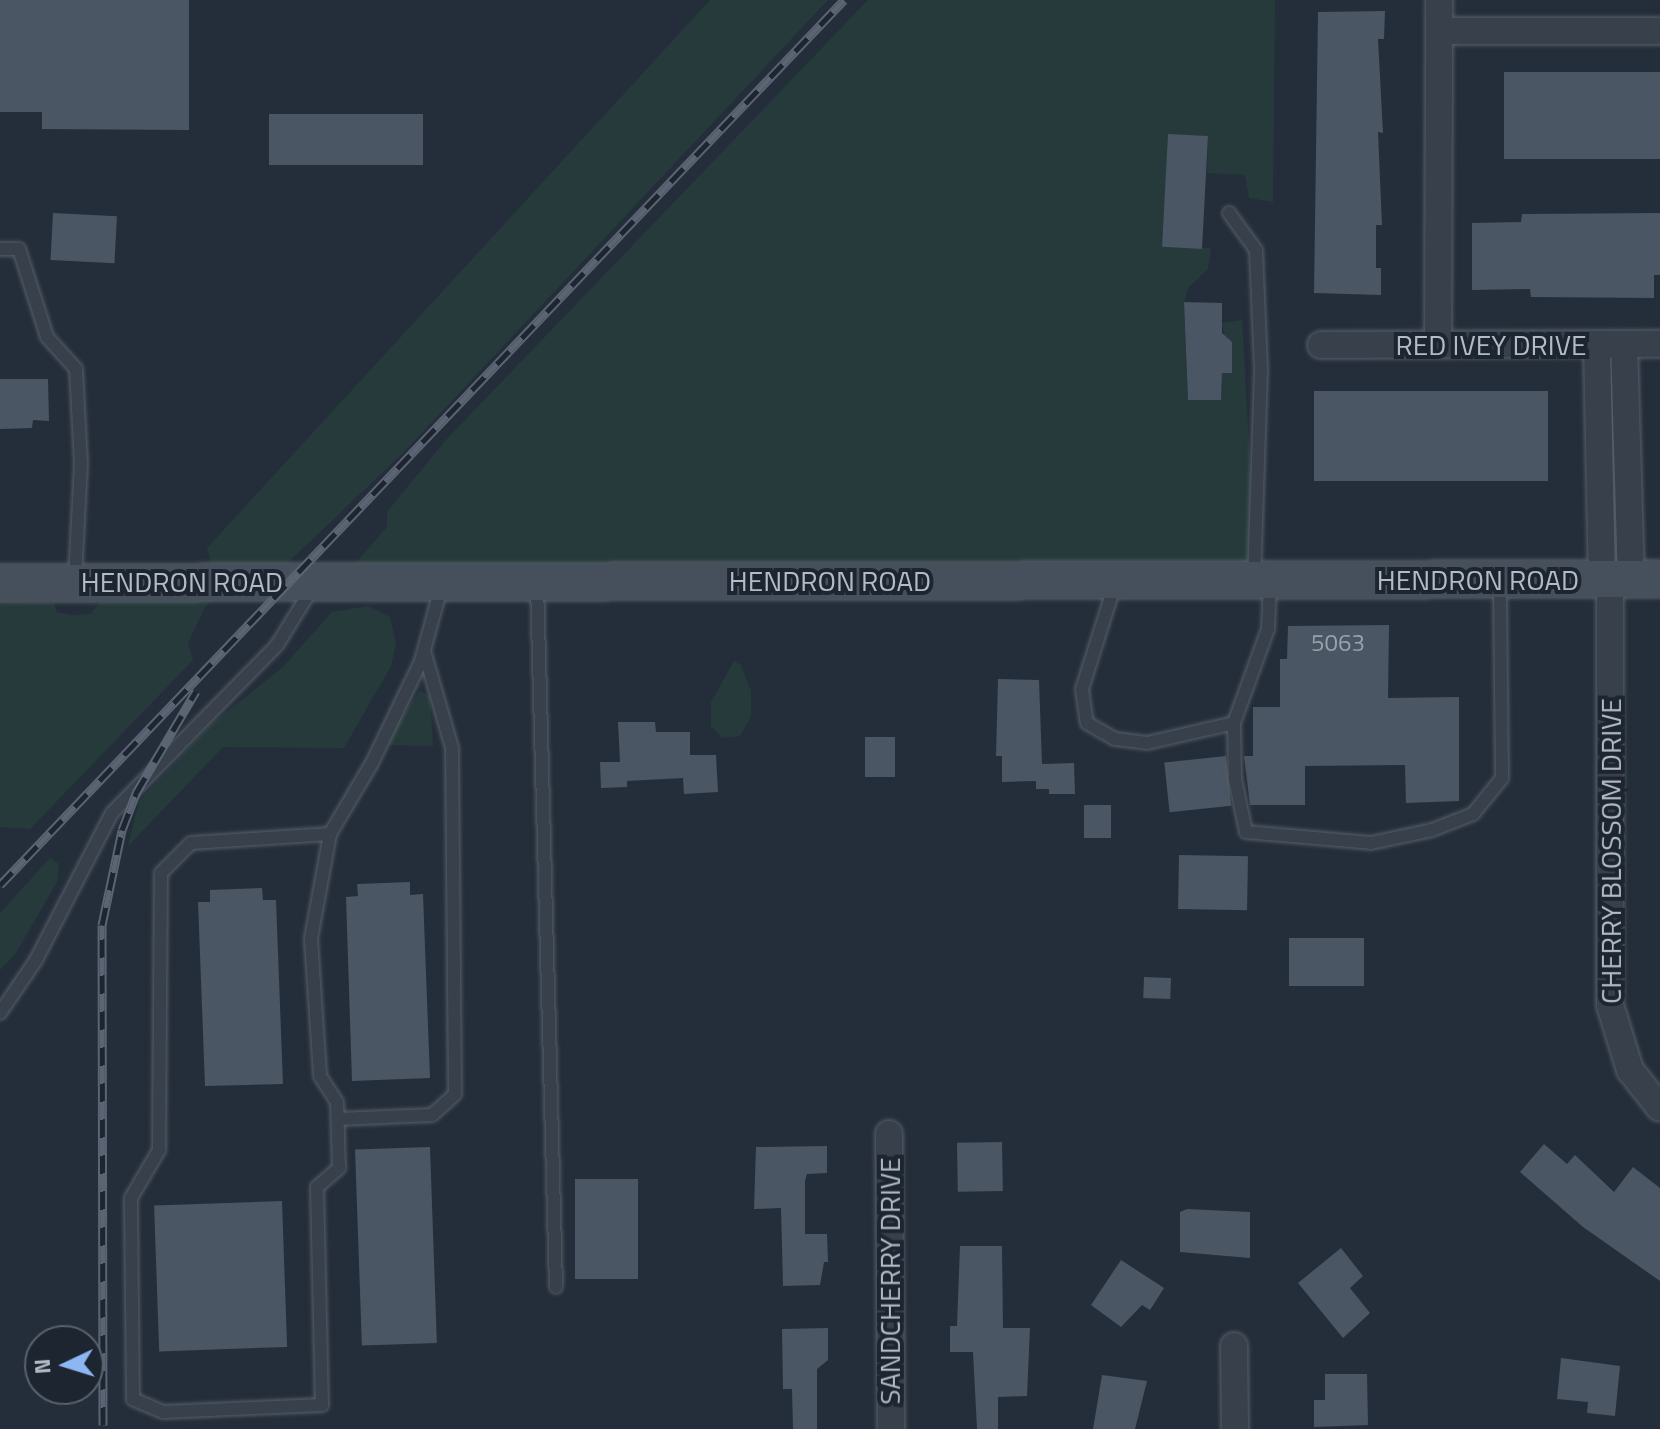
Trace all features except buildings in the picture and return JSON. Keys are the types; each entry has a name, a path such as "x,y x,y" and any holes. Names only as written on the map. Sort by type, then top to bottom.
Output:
{"street":[{"path":"1438,345 1439,0"},
{"path":"1439,31 1660,31"},
{"path":"1624,344 1626,580"},
{"name":"RED IVEY DRIVE","path":"1321,345 1660,344"},
{"path":"1597,345 1626,580"},
{"name":"HENDRON ROAD","path":"0,583 1626,580"},
{"name":"CHERRY BLOSSOM DRIVE","path":"1626,580 1610,1005 1630,1070 1660,1108"},
{"name":"SANDCHERRY DRIVE","path":"889,1134 891,1429"},
{"path":"1234,1346 1235,1429"}],"lane":[{"path":"1229,213 1256,250 1261,371 1262,580 1268,629 1234,723 1235,779 1246,832 1371,843 1432,830 1473,814 1502,778 1500,581"},
{"path":"0,249 19,249 47,337 76,369 81,463 74,583"},
{"path":"537,580 556,1287"},
{"path":"0,1013 36,960 112,813 277,645 317,581"},
{"path":"330,834 191,843 161,873 159,1150 131,1198 133,1399 163,1412 322,1405 317,1187 339,1168 338,1119 337,1102 320,1076 311,939 330,834 372,763 424,650 443,581"},
{"path":"1116,581 1082,689 1087,723 1115,739 1147,743 1234,723"},
{"path":"338,1119 432,1115 455,1094 452,748 424,650"}],"green space":[{"path":"710,0 828,0 402,454 280,570 213,569 207,548"},
{"path":"868,0 1275,0 1273,202 1249,198 1245,175 1207,173 1208,136 1168,135 1166,246 1211,248 1208,269 1188,288 1184,303 1188,400 1221,400 1222,373 1232,373 1222,323 1242,320 1252,499 1250,569 353,566 387,527 387,512 445,441"},
{"path":"117,598 215,599 205,607 188,643 193,660 30,829 0,827 0,601 54,603 57,612 70,615 91,614 99,603"},
{"path":"368,606 390,617 396,644 391,666 344,748 223,747 128,846 139,801 211,724 282,668 332,612"},
{"path":"734,661 741,665 751,691 751,716 740,736 722,738 711,726 711,702"},
{"path":"420,691 430,696 433,746 382,745"},
{"path":"50,858 59,864 57,882 16,953 0,970 0,913"}],"railway":[{"path":"0,885 844,0"},
{"path":"103,1425 102,925 122,830 136,793 196,691"}]}
